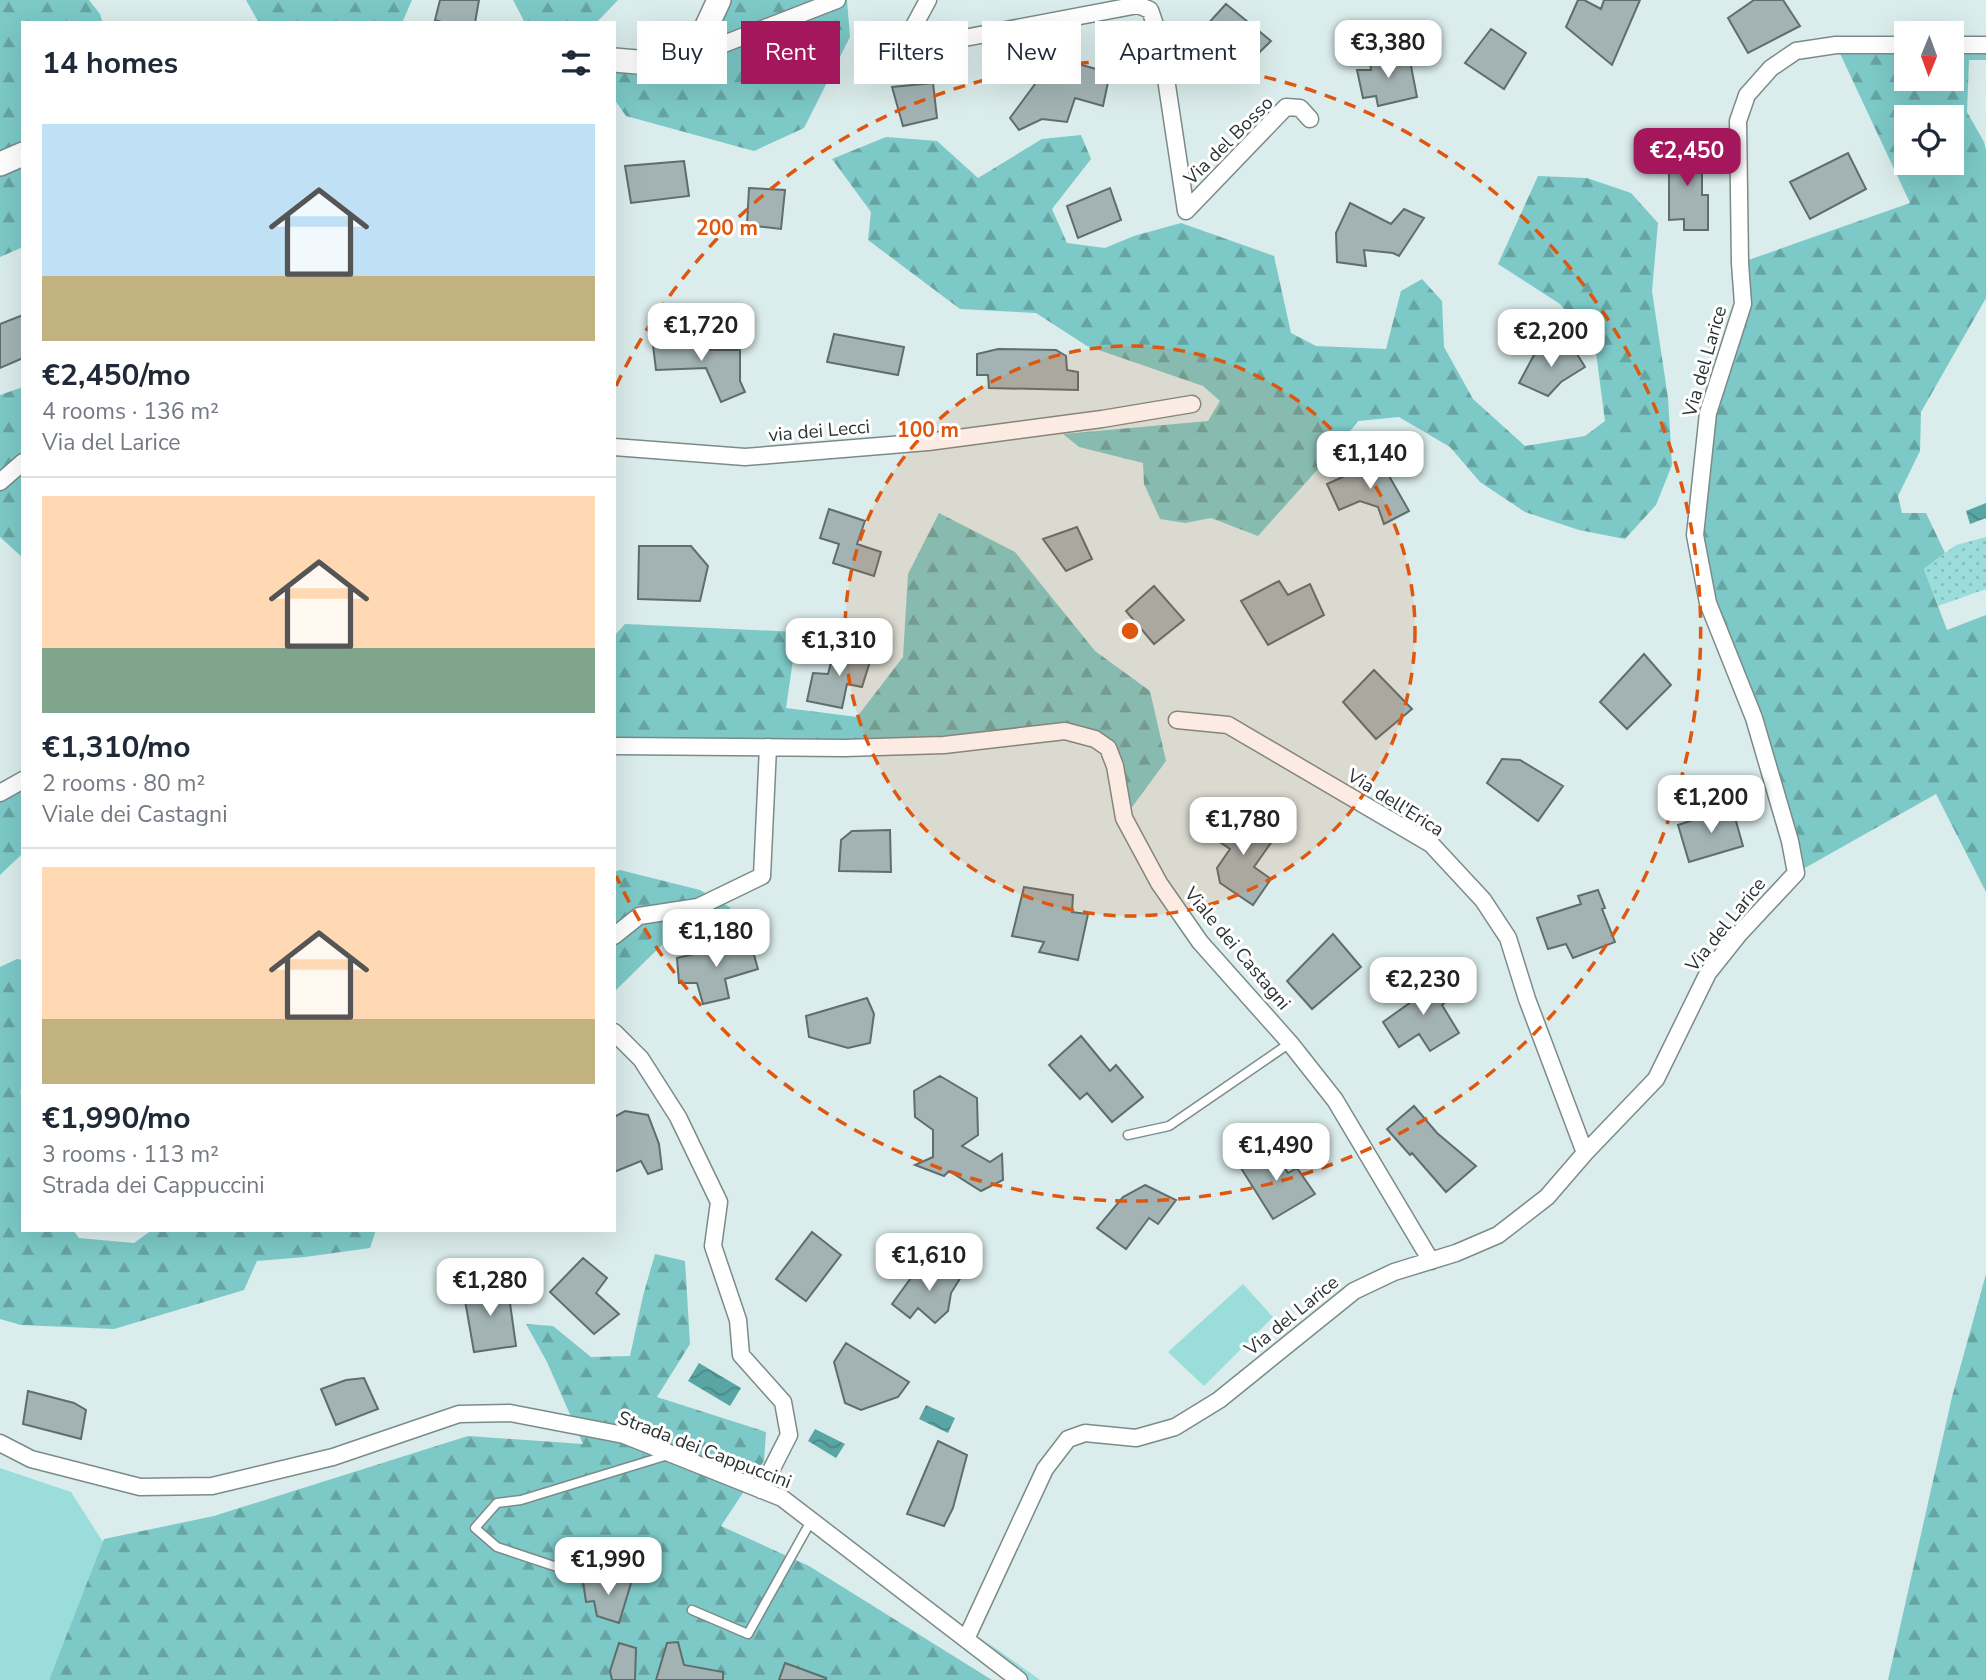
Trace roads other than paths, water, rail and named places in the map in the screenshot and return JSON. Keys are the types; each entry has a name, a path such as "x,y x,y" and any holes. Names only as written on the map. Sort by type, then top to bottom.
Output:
{"street":[{"path":"709,21 719,0"},
{"path":"727,43 837,0"},
{"name":"Via del Bosso","path":"928,0 901,50 1138,5 1150,10 1160,38 1186,211 1286,107 1300,108 1310,119"},
{"name":"Via del Larice","path":"966,1639 1045,1469 1068,1439 1085,1433 1136,1438 1175,1427 1219,1400 1353,1291 1394,1272 1456,1253 1498,1236 1547,1197 1656,1079 1708,973 1739,934 1796,873 1790,841 1754,718 1708,603 1695,535 1708,413 1743,304 1738,121 1747,95 1771,68 1796,51 1836,45 1894,45"},
{"path":"1964,45 1986,45"},
{"path":"616,60 637,62"},
{"path":"0,164 21,155"},
{"name":"via dei Lecci","path":"616,447 745,457 929,442 1192,404"},
{"path":"0,482 21,464"},
{"name":"Via dell'Erica","path":"1177,720 1228,725 1431,844 1483,900 1508,938 1527,999 1585,1153"},
{"name":"Viale dei Castagni","path":"616,746 844,748 944,744 1065,732 1096,739 1108,748 1115,765 1125,818 1158,883 1200,942 1290,1043 1335,1100 1430,1261"},
{"path":"616,934 639,916 698,907 762,876 768,747"},
{"path":"0,793 21,781"},
{"path":"616,1034 641,1059 678,1117 719,1202 713,1245 738,1320 741,1356 783,1402 789,1435 761,1490"},
{"name":"Strada dei Cappuccini","path":"0,1443 31,1459 140,1487 212,1486 333,1457 459,1413 510,1413 624,1435 782,1498 1019,1680"}],"lane":[{"path":"1128,1135 1169,1126 1290,1043"},
{"path":"563,1569 497,1547 475,1528 497,1503 521,1500 670,1454"},
{"path":"692,1610 748,1634 811,1521"}],"water":[{"path":"1986,503 1986,518 1970,524 1966,511"},
{"path":"699,1363 741,1388 730,1406 688,1381"},
{"path":"926,1405 955,1418 948,1433 919,1419"},
{"path":"815,1429 845,1444 836,1458 808,1441"}]}
